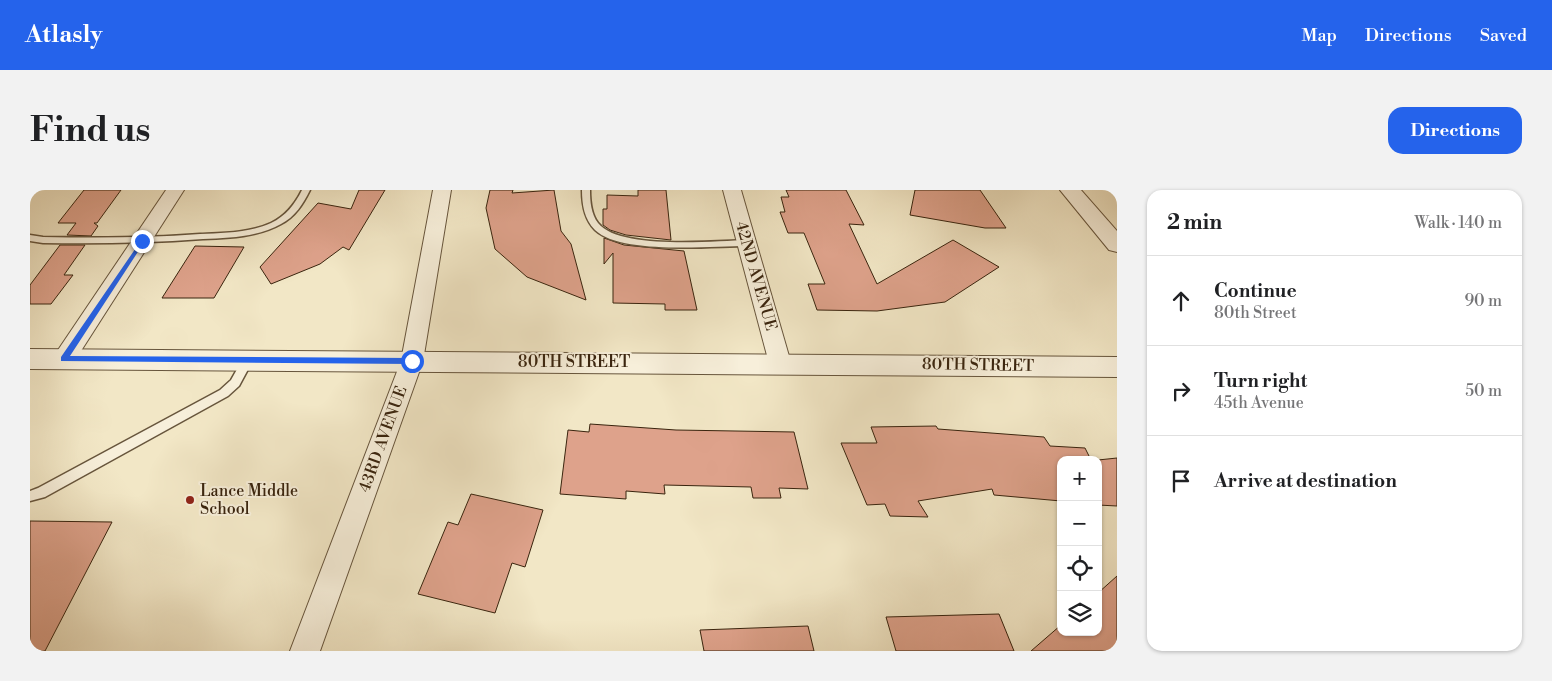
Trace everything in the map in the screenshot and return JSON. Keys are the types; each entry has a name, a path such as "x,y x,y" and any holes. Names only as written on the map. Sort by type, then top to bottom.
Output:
{"street":[{"path":"64,359 176,190"},
{"name":"43RD AVENUE","path":"305,651 412,361 442,190"},
{"name":"42ND AVENUE","path":"732,190 780,363"},
{"path":"1070,190 1117,245"},
{"name":"80TH STREET","path":"30,358 1117,367"}],"lane":[{"path":"30,238 43,240 142,241 245,234 274,225 289,216 301,201 306,190"},
{"path":"586,190 586,206 594,223 604,233 627,241 746,244"},
{"path":"30,496 41,493 224,393 235,383 248,360"}],"building":[{"path":"84,190 121,190 97,223 94,223 98,226 91,236 67,235 76,223 58,223"},
{"path":"359,190 385,190 349,250 343,247 320,264 271,284 260,267 318,203 351,209"},
{"path":"490,190 513,190 512,193 554,190 561,231 571,244 586,300 527,277 495,249 486,208"},
{"path":"638,190 666,190 671,240 626,235 610,230 603,225 603,209 607,209 607,195 638,196"},
{"path":"786,190 846,190 864,225 849,224 877,284 953,240 999,267 945,302 877,311 817,310 808,284 825,284 804,233 788,233 780,212 785,212 781,197 789,197"},
{"path":"915,190 980,190 1006,228 985,228 910,215"},
{"path":"604,238 624,245 684,251 697,310 665,310 665,304 613,303 613,253 604,264"},
{"path":"60,245 85,245 64,275 73,275 51,304 30,304 30,285"},
{"path":"195,246 244,247 214,298 162,298"},
{"path":"590,424 676,430 794,432 808,489 779,488 781,498 753,498 751,487 664,485 665,494 626,491 626,499 560,494 568,430 589,432"},
{"path":"936,426 938,429 1044,437 1050,446 1085,448 1089,456 1057,456 1057,501 994,495 992,489 918,501 928,517 890,516 885,504 867,505 841,443 877,443 871,427"},
{"path":"1117,458 1117,506 1102,505 1102,460"},
{"path":"471,494 543,510 525,567 512,563 495,613 418,594 448,522 458,525"},
{"path":"30,521 112,522 45,651 30,651"},
{"path":"1117,576 1117,651 1031,651 1057,628 1057,636 1102,636 1102,589"},
{"path":"999,614 1014,651 896,651 886,617"},
{"path":"808,626 814,651 704,651 700,630"}],"place":[{"name":"Lance Middle School","path":"190,500"}],"route":[{"path":"142,241 64,359 412,361"}]}
